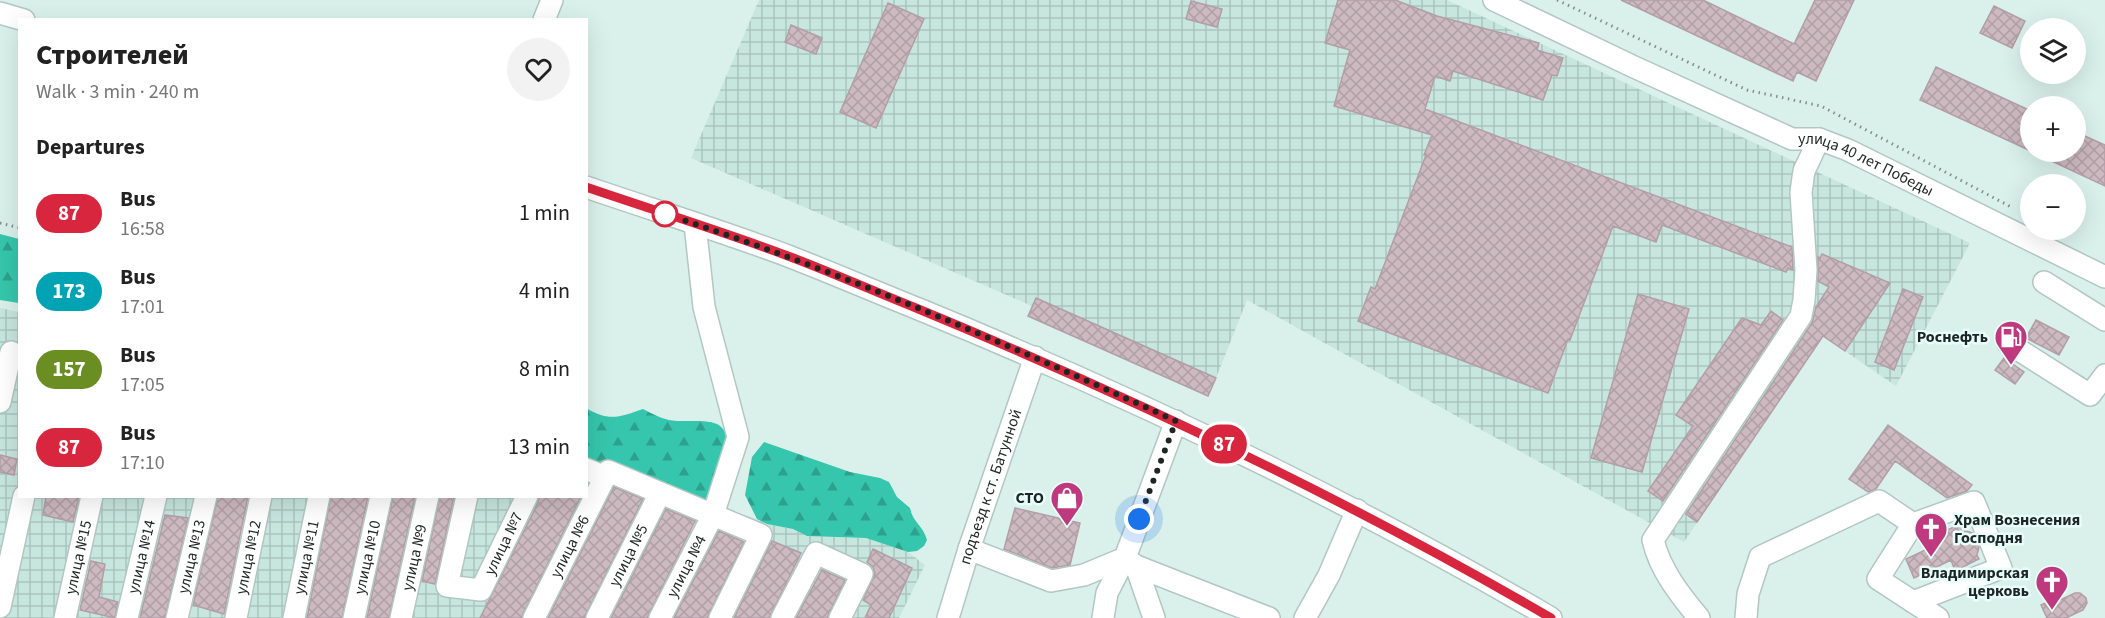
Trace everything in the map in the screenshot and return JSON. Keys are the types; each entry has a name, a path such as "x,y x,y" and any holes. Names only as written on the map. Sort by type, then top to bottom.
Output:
{"street":[{"path":"545,18 552,0"},
{"name":"улица 40 лет Победы","path":"1494,0 1663,81 1792,139 1819,139 1848,150 2105,277"},
{"path":"0,13 18,18"},
{"path":"1699,618 1667,574 1656,554 1653,540 1801,316 1806,270 1802,192 1804,171 1819,139"},
{"path":"588,188 788,256 1035,357 1176,421 1358,510 1491,582 1534,613 1551,618"},
{"name":"улица №4","path":"660,618 713,515 738,437 704,307 695,224"},
{"path":"2044,282 2105,320"},
{"path":"2008,343 2090,395 2105,375"},
{"path":"0,402 10,352"},
{"name":"подъезд к ст. Батунной","path":"948,618 969,549 1035,357"},
{"path":"1103,618 1107,593 1130,562 1176,421"},
{"path":"596,473 608,471 761,535 720,618"},
{"name":"улица №6","path":"588,492 596,473"},
{"name":"улица №5","path":"597,618 660,493"},
{"path":"0,607 24,498"},
{"name":"улица №15","path":"65,618 92,498"},
{"name":"улица №14","path":"127,618 156,498"},
{"name":"улица №13","path":"177,618 206,498"},
{"name":"улица №12","path":"236,618 261,498"},
{"name":"улица №11","path":"294,618 319,498"},
{"name":"улица №10","path":"354,618 381,498"},
{"name":"улица №9","path":"401,618 428,498"},
{"name":"улица №7","path":"466,498 447,586 481,590 526,498"},
{"name":"улица №6","path":"534,618 585,498"},
{"path":"1746,618 1748,594 1760,557 1879,501 1913,524"},
{"path":"1913,602 2001,568 1974,502 1913,524 1878,579 1913,602 1938,618"},
{"path":"1305,618 1329,575 1358,510"},
{"path":"969,549 1051,581 1084,575 1130,562 1269,618"},
{"path":"783,618 816,552 862,574 840,618"},
{"path":"1130,562 1154,618"}],"path":[{"path":"1557,0 1748,90 1821,106 2020,211"},
{"path":"0,223 18,228"}],"shaded area":[{"path":"759,0 1447,0 1970,243 1896,386 1823,336 1684,542 1247,300 1216,378 1036,299 1032,306 691,158"},
{"path":"0,308 18,312 18,498 588,498 588,460 595,464 620,465 629,468 643,478 699,502 767,524 793,529 807,536 866,538 908,552 925,565 899,618 0,618"}],"green space":[{"path":"0,234 18,239 18,303 0,300"},
{"path":"588,409 608,417 643,409 669,420 710,422 720,426 727,441 719,474 706,500 699,502 643,478 621,465 595,464 588,460"},
{"path":"764,442 850,472 889,482 897,497 910,508 913,517 923,531 927,540 924,546 917,551 908,552 866,538 807,536 793,529 767,524 757,519 745,495 752,457"}],"building":[{"path":"1338,0 1395,0 1437,16 1539,43 1537,50 1563,58 1557,76 1552,75 1543,100 1453,71 1450,81 1435,76 1425,109 1792,247 1793,270 1788,268 1786,272 1662,225 1656,242 1613,226 1548,393 1358,321 1371,287 1375,289 1432,135 1334,106 1350,50 1325,43"},
{"path":"1621,0 1703,0 1794,44 1815,0 1854,0 1816,81 1797,72 1793,81"},
{"path":"1191,1 1222,9 1217,27 1186,19"},
{"path":"888,3 924,19 876,128 840,112"},
{"path":"1994,6 2020,19 2020,31 2012,48 1980,33"},
{"path":"791,25 822,38 816,54 785,42"},
{"path":"1936,67 2020,106 2020,146 1920,100"},
{"path":"2086,136 2105,145 2105,186 2086,177 2086,174 2079,174 2053,162 2086,162"},
{"path":"1822,254 1890,283 1845,351 1823,336 1697,522 1686,514 1812,323 1816,307 1829,287 1818,281 1818,257 1820,258"},
{"path":"1903,289 1923,297 1894,370 1875,362"},
{"path":"1638,294 1689,309 1642,472 1591,458"},
{"path":"1036,298 1216,378 1208,396 1028,316"},
{"path":"1771,311 1783,320 1663,501 1648,491 1693,426 1676,415 1742,318 1761,325"},
{"path":"2036,320 2069,337 2059,355 2026,338"},
{"path":"2004,358 2024,372 2015,384 1995,370"},
{"path":"1888,425 1972,485 1967,491 1947,498 1895,461 1876,489 1868,492 1849,479"},
{"path":"0,455 17,459 14,475 0,472"},
{"path":"614,487 643,499 584,618 548,618"},
{"path":"46,498 79,498 73,522 43,515"},
{"path":"218,498 248,498 224,614 193,605"},
{"path":"331,498 368,498 342,618 307,618"},
{"path":"393,498 415,498 389,618 367,618"},
{"path":"440,498 454,498 435,584 422,581"},
{"path":"539,498 580,498 521,618 480,618"},
{"path":"1015,508 1080,523 1070,565 1052,568 1004,549"},
{"path":"666,509 695,521 647,618 611,618"},
{"path":"165,515 188,518 165,618 140,618"},
{"path":"1963,523 1966,531 1973,533 1979,547 1977,555 1979,559 1955,571 1951,560 1914,578 1906,559 1942,542 1938,534"},
{"path":"719,531 744,542 707,618 674,618"},
{"path":"772,541 801,553 769,618 734,618"},
{"path":"873,549 912,568 889,618 865,618 871,605 863,600 875,574 873,567 867,562"},
{"path":"91,561 105,564 99,597 118,602 115,618 80,610"},
{"path":"822,570 845,580 827,618 796,618"},
{"path":"2080,593 2086,598 2087,603 2083,610 2066,618 2047,618 2041,605 2057,598 2058,601"}],"bus line":[{"name":"87","path":"588,188 788,256 1035,357 1195,430 1358,510 1491,582 1551,618"}],"place":[{"name":"Роснефть","path":"2011,366"},
{"name":"СТО","path":"1067,527"},
{"name":"Храм Вознесения Господня","path":"1931,558"},
{"name":"Владимирская церковь","path":"2052,611"}],"route":[{"path":"665,214 788,256 1035,357 1176,421 1139,519"}]}
